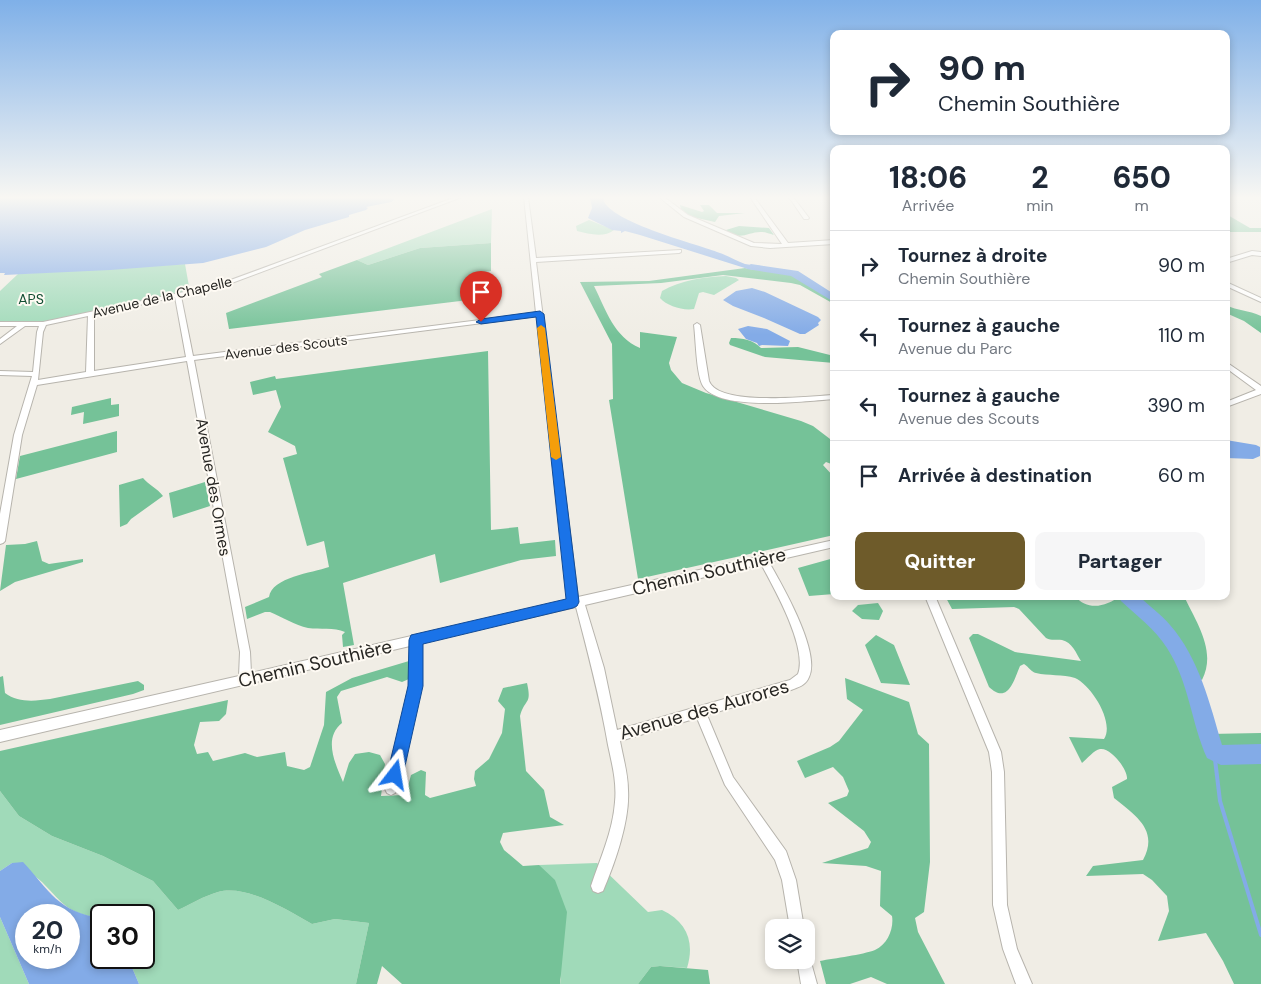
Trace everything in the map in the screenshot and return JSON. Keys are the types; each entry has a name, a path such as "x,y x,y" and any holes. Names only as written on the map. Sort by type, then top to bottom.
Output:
{"street":[{"name":"Avenue de la Chapelle","path":"0,324 22,326 43,324 226,284 336,243"},
{"name":"Avenue des Aurores","path":"532,243 576,602 603,691 612,737 791,685 802,678 805,673 805,655 798,632 781,592 763,559"},
{"path":"749,243 764,246 819,243"},
{"path":"534,260 679,251"},
{"path":"1230,260 1252,254 1261,254"},
{"path":"1230,286 1261,300"},
{"name":"Avenue des Ormes","path":"178,295 245,652 245,678"},
{"path":"90,373 91,314"},
{"name":"Avenue des Scouts","path":"33,383 191,359 540,314"},
{"path":"0,541 19,429 36,374 40,332 43,324"},
{"path":"697,325 706,384 714,393 727,398 744,400 830,397"},
{"path":"0,342 22,326"},
{"path":"1230,367 1261,390"},
{"path":"0,373 36,374"},
{"path":"1230,402 1261,390"},
{"name":"Chemin Southière","path":"0,736 830,544"},
{"path":"932,600 995,752 998,772 1000,905 1010,949 1024,984"},
{"path":"391,788 415,686 416,640"},
{"path":"700,712 729,781 781,856 789,880 796,919"},
{"path":"598,886 618,824 622,803 621,782 612,737"},
{"path":"806,969 809,984"}],"green space":[{"path":"402,243 491,243 420,248 368,265 357,260"},
{"path":"491,243 491,271 484,272 485,298 229,329 226,313 322,277 319,274 357,260 368,265 420,248"},
{"name":"APS","path":"185,264 190,292 45,322 0,323 0,291 18,274"},
{"path":"745,268 773,269 793,274 830,296 830,302 800,285 791,283 723,275 661,283 594,286 617,330 631,343 640,348 640,332 677,337 669,363 671,370 682,383 706,393 801,421 813,426 830,439 830,464 826,462 823,465 830,473 830,536 638,579 609,400 613,399 612,344 580,282 649,281"},
{"path":"726,276 739,280 714,295 703,292 699,293 694,309 676,307 660,298 662,291 677,284 701,278"},
{"path":"1230,306 1261,316 1261,333 1244,321 1230,315"},
{"path":"731,338 740,338 755,343 761,348 798,347 830,355 830,363 765,357 730,345"},
{"path":"488,351 491,530 518,527 520,544 555,540 556,556 521,560 440,583 435,554 343,583 354,645 343,647 342,635 345,632 308,628 270,612 247,619 245,607 269,597 277,585 285,580 329,567 324,541 307,546 283,458 297,454 295,446 268,432 281,407 276,390 253,395 250,382 275,376 276,379"},
{"path":"111,398 111,405 119,404 119,416 83,424 84,412 71,415 72,407"},
{"path":"117,431 117,452 16,479 20,456"},
{"path":"143,478 163,496 127,524 120,527 119,485"},
{"path":"205,482 210,506 173,518 169,493"},
{"path":"37,541 42,561 49,564 83,559 83,562 15,582 0,591 6,545"},
{"path":"830,559 830,594 809,596 798,568"},
{"path":"947,600 1079,600 1085,604 1097,606 1115,600 1186,600 1199,626 1206,648 1206,669 1202,680 1187,671 1209,734 1261,733 1261,984 1234,984 1206,933 1158,941 1169,911 1167,896 1152,880 1143,874 1086,876 1093,866 1143,860 1148,840 1143,824 1114,798 1112,787 1127,779 1125,770 1118,760 1114,755 1104,749 1100,749 1082,763 1069,737 1104,739 1107,732 1106,723 1100,705 1088,688 1075,678 1036,673 1024,664 1020,666 1013,684 1006,692 996,692 989,687 969,638 973,634 978,634 1015,652 1081,661 1073,648 1065,641 1046,638 1019,609 1014,607 952,609"},
{"path":"878,603 883,611 879,620 862,619 852,611 858,605"},
{"path":"876,635 894,645 910,685 881,683 865,645"},
{"path":"409,661 409,679 402,682 387,677 341,691 337,697 342,723 336,729 333,736 332,751 343,782 349,763 355,754 369,752 380,755 385,764 381,796 403,795 407,790 411,775 421,770 426,772 425,795 430,798 476,786 474,779 475,771 489,759 502,733 505,709 498,701 503,688 527,683 529,695 520,716 526,771 544,790 550,817 564,825 503,833 500,842 504,850 523,866 539,865 555,880 567,912 560,984 402,984 382,966 377,984 356,984 369,923 335,919 312,924 254,895 229,891 218,892 178,910 153,881 103,856 52,836 19,816 0,791 0,751 228,700 226,714 219,721 200,722 194,745 197,754 208,752 213,761 245,753 257,757 285,752 287,766 304,770 310,767 324,725 326,692 352,678"},
{"path":"3,676 5,693 15,698 27,700 50,699 138,681 144,685 144,690 0,725 0,677"},
{"path":"845,678 909,702 918,734 929,744 930,862 924,912 915,918 918,932 945,984 887,984 871,977 850,984 826,984 820,961 875,950 887,940 892,921 892,916 880,906 881,871 866,866 822,863 868,848 871,842 864,831 828,803 847,796 849,791 843,777 833,767 805,778 797,761 830,747 839,741 863,710 847,699"},
{"path":"0,791 19,816 52,836 103,856 153,881 178,910 218,892 229,891 254,895 312,924 335,919 369,923 356,984 139,984 133,969 155,969 155,904 90,904 89,916 80,914 80,904 64,904 39,879 12,863 0,871"},
{"path":"597,863 648,912 662,910 678,920 689,941 690,950 687,968 651,967 638,984 560,984 561,979 539,865"},
{"path":"0,917 15,952 15,969 23,969 29,984 0,984"},
{"path":"651,967 708,970 710,984 638,984"}],"water":[{"path":"0,243 275,243 203,263 110,270 4,275 5,273 0,273"},
{"path":"665,243 690,243 721,253 745,264 772,269 769,271 748,269"},
{"path":"752,288 765,292 818,317 821,320 818,323 819,325 805,334 800,334 723,300 736,291"},
{"path":"748,326 767,329 790,341 788,346 759,346 757,343 746,339 738,329"},
{"path":"1230,441 1260,447 1260,456 1253,459 1230,458"},
{"path":"23,862 48,891 64,904 15,904 15,952 0,917 0,871 12,863"},
{"path":"80,913 90,916 90,969 133,969 139,984 29,984 23,969 80,969"}],"waterway":[{"path":"751,267 794,273 830,296"},
{"path":"1131,600 1164,630 1182,657 1195,688 1214,751 1221,755 1261,754"},
{"path":"1214,751 1220,801 1261,935"}],"slow traffic":[{"path":"541,328 556,457"}],"route":[{"path":"395,775 415,686 417,665 416,640 573,602 540,314 481,322"}]}
